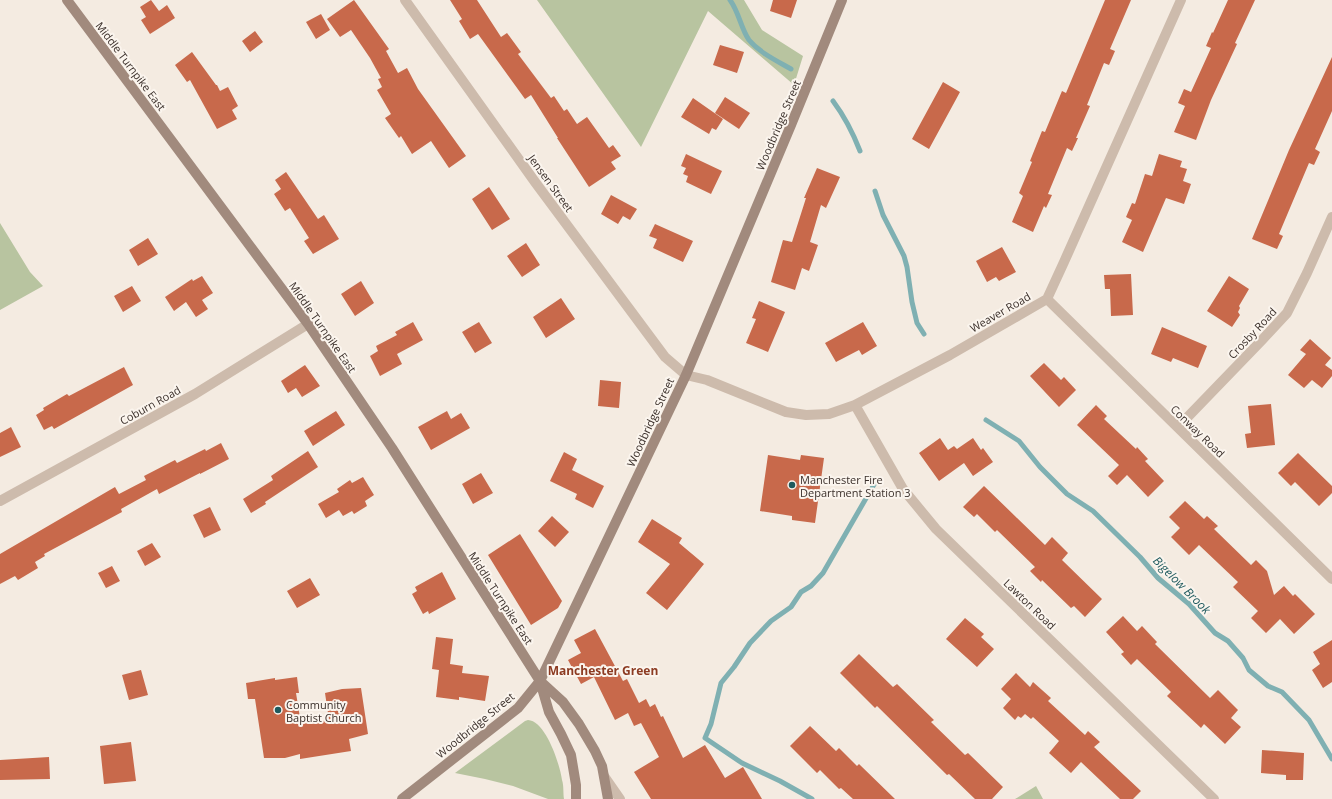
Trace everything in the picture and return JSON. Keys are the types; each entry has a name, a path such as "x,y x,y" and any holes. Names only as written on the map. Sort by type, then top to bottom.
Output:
{"main road":[{"name":"Middle Turnpike East","path":"67,0 308,324 392,448 540,681 550,712 571,755 576,785 576,799"},
{"name":"Woodbridge Street","path":"402,799 518,708 540,681 686,375 842,0"},
{"name":"Middle Turnpike East","path":"540,681 563,702 579,724 595,751 602,766 608,799"}],"street":[{"name":"Jensen Street","path":"405,0 530,175 665,357 686,375"},
{"name":"Weaver Road","path":"686,375 707,380 786,412 806,415 829,414 855,405 950,355 1046,299 1181,0"},
{"name":"Crosby Road","path":"1178,428 1287,313 1332,217"},
{"name":"Conway Road","path":"1046,299 1332,579"},
{"name":"Coburn Road","path":"0,501 195,394 308,324"},
{"name":"Lawton Road","path":"855,405 903,489 936,529 1214,799"},
{"name":"Middle Turnpike East","path":"604,776 620,799"}],"green space":[{"path":"537,0 744,0 762,30 803,56 794,85 708,11 641,147"},
{"path":"0,223 30,272 43,286 0,310"},
{"path":"528,720 535,722 541,728 551,745 561,773 564,799 548,799 513,786 455,773 525,721"},
{"path":"1036,786 1043,799 1015,799"}],"building":[{"path":"151,0 159,11 167,5 175,18 150,34 141,20 146,17 140,7"},
{"path":"354,0 389,49 386,51 398,73 407,68 418,89 466,156 449,168 431,141 412,154 401,136 399,138 385,118 391,114 377,90 382,87 378,79 381,78 370,58 351,30 340,37 327,19"},
{"path":"450,0 477,0 501,37 507,33 521,52 518,54 551,98 554,96 564,111 567,109 577,124 587,117 609,148 613,145 621,156 611,162 616,169 589,187 531,95 525,99 478,34 470,39 459,21 462,19"},
{"path":"773,0 797,0 791,18 770,11"},
{"path":"1105,0 1131,0 1110,49 1115,51 1109,65 1104,63 1087,105 1090,106 1076,138 1078,138 1072,151 1067,148 1048,194 1052,195 1046,208 1044,206 1033,232 1012,222 1023,196 1019,193 1032,162 1030,161 1042,131 1045,132 1062,91 1066,93"},
{"path":"1228,0 1255,0 1235,43 1237,44 1211,100 1196,140 1174,132 1185,106 1178,103 1184,89 1191,92 1211,48 1206,46"},
{"path":"321,14 330,30 316,39 306,22"},
{"path":"255,31 263,42 250,52 242,41"},
{"path":"720,45 744,52 737,73 713,65"},
{"path":"192,52 220,91 228,87 238,106 232,110 237,119 217,129 190,80 187,82 175,65"},
{"path":"1332,57 1332,111 1315,149 1320,152 1314,165 1309,163 1279,234 1283,236 1277,249 1252,239 1289,150"},
{"path":"943,82 960,92 929,149 912,139"},
{"path":"725,97 750,113 739,129 715,113"},
{"path":"693,98 723,119 716,130 712,128 709,134 681,117"},
{"path":"686,154 722,171 711,194 686,182 688,176 683,174 686,168 681,166"},
{"path":"1159,154 1182,161 1180,167 1187,169 1183,181 1191,184 1184,204 1166,198 1143,252 1122,242 1132,220 1126,217 1132,203 1135,204 1145,174 1152,176"},
{"path":"817,168 840,177 826,208 821,205 810,242 818,245 809,271 802,268 795,290 771,282 783,240 792,242 806,198 804,198"},
{"path":"286,172 318,219 324,215 339,239 313,254 304,241 309,238 290,208 285,211 274,194 281,189 275,180"},
{"path":"489,187 510,219 492,230 472,199"},
{"path":"611,195 637,209 630,220 623,216 618,224 601,214"},
{"path":"655,224 693,241 683,262 653,248 657,239 649,236"},
{"path":"148,238 158,254 138,266 129,250"},
{"path":"526,243 540,265 522,277 507,256"},
{"path":"1002,247 1016,272 999,281 996,277 987,282 976,261"},
{"path":"1131,274 1133,315 1111,316 1110,289 1105,289 1104,275"},
{"path":"202,276 213,293 202,300 208,309 196,317 186,302 174,311 165,297 192,279 193,281"},
{"path":"1229,276 1249,289 1239,306 1240,308 1238,312 1240,315 1232,327 1207,311"},
{"path":"361,281 374,303 355,316 341,294"},
{"path":"132,286 141,301 123,312 114,296"},
{"path":"561,298 575,319 546,338 533,317"},
{"path":"759,301 785,312 768,352 746,343 756,319 752,318"},
{"path":"413,322 423,340 397,354 402,364 380,376 370,356 378,351 376,346 397,335 395,332"},
{"path":"479,322 492,343 475,353 462,332"},
{"path":"863,322 877,346 862,355 859,350 836,362 825,343"},
{"path":"1162,327 1207,346 1198,368 1173,358 1171,362 1151,354"},
{"path":"1310,339 1331,358 1325,365 1332,370 1332,376 1322,388 1312,380 1304,388 1288,375 1306,354 1300,350"},
{"path":"1044,363 1061,380 1064,377 1076,390 1059,407 1030,376"},
{"path":"305,365 320,386 302,397 296,388 288,393 281,381"},
{"path":"124,367 133,385 54,429 52,426 44,430 36,415 44,410 43,408 67,394 69,396"},
{"path":"600,380 621,382 619,408 598,406"},
{"path":"1271,404 1275,445 1247,448 1245,434 1251,433 1248,406"},
{"path":"1096,405 1107,416 1104,419 1136,449 1137,447 1148,459 1145,461 1164,481 1148,497 1127,475 1117,485 1108,476 1119,465 1077,425"},
{"path":"336,411 345,425 313,446 304,431"},
{"path":"447,411 451,419 461,413 470,428 431,450 418,427"},
{"path":"11,427 21,447 0,457 0,433"},
{"path":"940,438 948,450 954,446 957,449 973,438 981,450 983,448 993,462 973,476 964,463 939,481 919,453"},
{"path":"221,443 229,459 159,494 157,489 121,509 122,512 44,554 45,556 35,562 38,568 18,580 15,576 0,584 0,554 115,487 119,494 146,480 144,476 175,460 177,463"},
{"path":"308,451 318,467 251,513 243,499 273,480 271,476"},
{"path":"564,452 577,459 572,470 604,486 593,508 575,499 577,494 550,481"},
{"path":"1298,453 1332,486 1332,493 1319,506 1295,482 1291,486 1278,473"},
{"name":"Manchester Fire Department Station 3","path":"768,455 800,460 801,455 824,458 815,523 792,520 792,516 760,511"},
{"path":"481,473 493,493 473,504 462,484"},
{"path":"363,477 374,495 365,501 367,506 354,514 352,511 343,516 339,510 326,518 318,504 339,492 337,489 350,480 352,483"},
{"path":"984,486 1045,545 1052,537 1068,553 1062,560 1102,599 1085,617 1074,606 1071,608 1042,580 1041,582 1030,571 1035,567 997,530 995,532 977,514 974,517 963,507"},
{"path":"1185,501 1204,519 1207,516 1218,526 1214,529 1251,565 1256,560 1267,571 1274,595 1284,586 1293,596 1295,594 1315,614 1294,634 1280,619 1266,633 1251,618 1258,611 1233,587 1238,582 1199,545 1189,555 1171,537 1180,528 1169,517"},
{"path":"210,507 221,530 204,538 193,515"},
{"path":"552,516 569,532 555,547 538,531"},
{"path":"652,519 682,538 679,543 704,564 667,610 646,593 670,564 638,542"},
{"path":"520,534 562,601 558,608 531,625 488,555"},
{"path":"152,543 161,557 145,566 137,551"},
{"path":"112,566 120,581 106,588 98,573"},
{"path":"442,572 456,599 429,614 428,611 423,614 412,594 417,591 415,587"},
{"path":"310,578 320,595 297,608 287,591"},
{"path":"1123,616 1137,631 1142,626 1157,642 1155,644 1210,698 1218,690 1238,710 1231,718 1241,727 1225,744 1204,724 1201,728 1167,696 1171,692 1137,659 1131,665 1121,654 1124,652 1106,632"},
{"path":"965,618 984,634 981,637 994,649 977,667 946,639"},
{"path":"595,629 623,681 627,679 639,703 646,699 650,707 655,704 661,717 663,716 683,758 705,745 725,778 743,767 762,799 651,799 634,772 659,757 641,723 634,726 628,713 615,720 594,677 581,684 568,660 581,653 574,640"},
{"path":"436,637 453,639 450,664 463,666 462,673 489,676 485,701 459,697 459,700 436,697 439,670 432,669"},
{"path":"1332,640 1332,682 1323,688 1312,670 1320,664 1313,652"},
{"path":"859,654 893,687 897,684 934,720 931,722 965,755 968,753 1003,787 992,799 975,799 949,774 947,775 877,706 875,708 840,673"},
{"path":"141,670 148,695 129,700 122,675"},
{"path":"1016,673 1030,687 1033,682 1051,698 1048,701 1085,735 1088,731 1100,742 1094,747 1141,791 1133,799 1120,799 1081,762 1071,773 1049,753 1059,741 1033,717 1031,719 1025,714 1021,718 1018,716 1015,720 1003,708 1011,699 1001,689"},
{"name":"Community Baptist Church","path":"297,677 299,693 296,693 301,724 329,720 325,693 342,689 361,688 368,734 349,739 351,751 300,759 300,754 285,758 264,758 255,699 248,699 246,683 275,678 275,680"},
{"path":"810,726 836,751 839,748 857,766 859,764 895,799 853,799 841,788 839,789 820,770 817,773 790,746"},
{"path":"131,742 136,781 104,784 100,746"},
{"path":"1262,750 1304,753 1303,780 1286,780 1286,775 1261,773"},
{"path":"49,757 50,779 0,780 0,760"}],"waterway":[{"name":"Bigelow Brook","path":"730,0 736,10 744,31 753,45 774,60 791,69"},
{"name":"Bigelow Brook","path":"833,101 848,125 860,151"},
{"name":"Bigelow Brook","path":"875,191 883,215 904,256 917,323 924,334"},
{"name":"Bigelow Brook","path":"986,420 1019,441 1040,467 1067,494 1093,511 1140,557 1158,578 1189,604 1215,633 1228,641 1243,658 1249,670 1268,686 1282,692 1309,720 1332,759"},
{"path":"812,799 780,781 742,763 705,738 711,724 721,683 750,643 771,621 791,607 801,592 811,586 823,573 876,481"}],"place":[{"name":"Manchester Fire Department Station 3","path":"792,485"},
{"name":"Community Baptist Church","path":"278,710"}],"district":[{"name":"Manchester Green","path":"603,670"}]}
